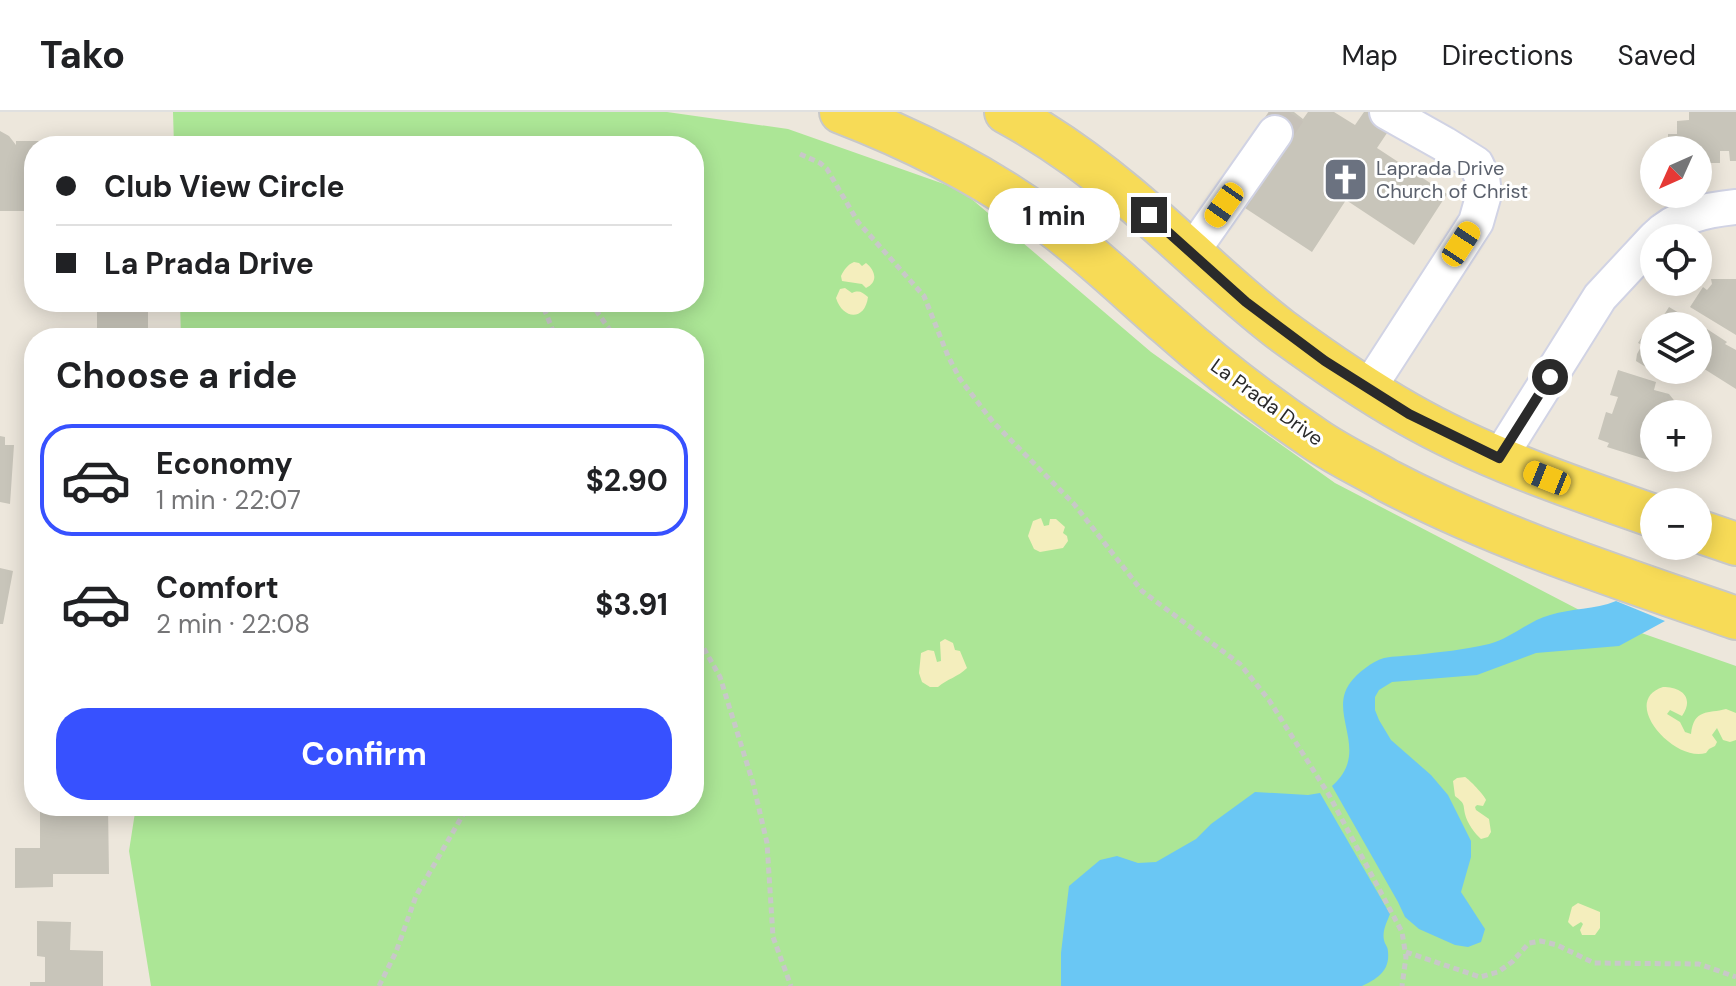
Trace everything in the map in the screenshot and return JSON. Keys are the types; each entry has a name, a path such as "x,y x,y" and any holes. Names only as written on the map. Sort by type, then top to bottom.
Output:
{"main road":[{"name":"La Prada Drive","path":"841,112 893,121 935,153 1030,210 1080,247 1242,386 1318,441 1360,466 1480,525 1736,618"},
{"path":"1006,112 1051,139 1105,178 1246,302 1368,389 1409,414 1499,458 1640,511"},
{"path":"1712,536 1736,544"}],"street":[{"path":"1368,389 1476,222 1484,194 1482,177 1476,164 1387,112"},
{"path":"1191,253 1275,133"},
{"path":"1673,224 1684,217 1709,210 1736,207"},
{"path":"1499,458 1600,297 1640,253"}],"path":[{"path":"800,154 827,169 858,222 924,296 960,379 993,422 1074,504 1142,591 1240,664 1269,700 1329,795 1402,932 1406,957 1402,986"},
{"path":"704,649 720,677 753,783 767,843 773,937 791,986"},
{"path":"379,986 396,952 416,896 462,816"},
{"path":"1405,951 1480,977 1498,972 1529,943 1541,941 1557,945 1594,963 1699,964 1736,977"}],"green space":[{"path":"173,112 667,112 788,129 961,190 1151,352 1335,483 1587,614 1736,666 1736,986 151,986 129,851 134,816 704,816 704,328 181,328 180,312 704,312 704,136 174,136"}],"sand":[{"path":"854,262 862,266 866,263 872,269 873,283 866,288 862,284 842,281 843,272"},
{"path":"840,289 868,297 858,314 848,314 839,305 836,298"},
{"path":"1041,518 1044,526 1049,525 1050,519 1056,519 1065,527 1063,533 1068,541 1063,548 1040,552 1034,549 1028,536 1033,521"},
{"path":"945,639 960,651 967,668 938,687 930,687 922,682 919,673 921,653 934,651 937,662 941,661 940,642"},
{"path":"1663,687 1680,691 1686,698 1682,716 1670,710 1667,714 1680,722 1685,732 1691,734 1699,716 1726,709 1736,713 1736,740 1723,740 1717,728 1712,735 1717,742 1715,746 1706,753 1693,754 1667,740 1649,717 1647,705 1651,694"},
{"path":"1465,777 1486,800 1483,806 1475,807 1489,819 1491,832 1488,837 1481,839 1474,831 1463,804 1455,796 1453,781"},
{"path":"1578,903 1600,912 1600,928 1595,935 1582,935 1581,922 1573,927 1568,922 1572,907"}],"water":[{"path":"1616,601 1665,621 1619,646 1536,653 1477,675 1392,682 1379,690 1375,697 1375,710 1391,740 1431,775 1448,795 1471,841 1471,857 1461,892 1485,929 1481,942 1468,947 1455,945 1419,929 1405,917 1332,786 1343,773 1348,760 1343,708 1344,695 1350,683 1366,668 1384,658 1489,644 1550,615"},
{"path":"1255,792 1320,793 1390,914 1384,933 1388,959 1381,974 1362,986 1061,986 1061,953 1069,886 1100,860 1117,856 1138,863 1156,862 1196,839"}],"building":[{"name":"Laprada Drive Church of Christ","path":"1272,112 1294,112 1303,119 1308,112 1334,112 1355,125 1364,112 1368,112 1391,127 1377,148 1447,194 1414,245 1346,200 1312,252 1245,208 1288,142 1263,125"},
{"path":"1689,112 1736,112 1736,161 1730,161 1729,151 1720,151 1720,163 1712,163 1712,136 1668,136 1677,134 1677,121 1689,120"},
{"path":"0,131 16,145 16,141 24,141 24,211 0,211"},
{"path":"1712,279 1736,279 1736,335 1712,320 1712,312 1698,312 1690,307 1697,296 1712,296"},
{"path":"97,312 148,312 148,328 97,328"},
{"path":"1712,332 1736,350 1736,389 1712,374"},
{"path":"1618,370 1640,377 1640,384 1656,384 1654,390 1669,394 1674,400 1640,400 1640,457 1607,447 1609,443 1598,439 1606,412 1612,414 1618,397 1610,395"},
{"path":"0,436 5,437 5,445 14,445 10,504 0,502"},
{"path":"0,568 13,571 3,624 0,624"},
{"path":"40,816 108,816 109,874 53,874 53,887 15,888 15,848 40,848"},
{"path":"37,921 71,922 70,950 103,951 103,986 30,986 30,982 45,982 45,957 37,956"}],"tunnel":[{"path":"1275,133 1289,112"}],"place":[{"name":"Laprada Drive Church of Christ","path":"1345,180"}],"route":[{"path":"1149,215 1246,302 1325,361 1409,414 1499,458 1550,377"}]}
